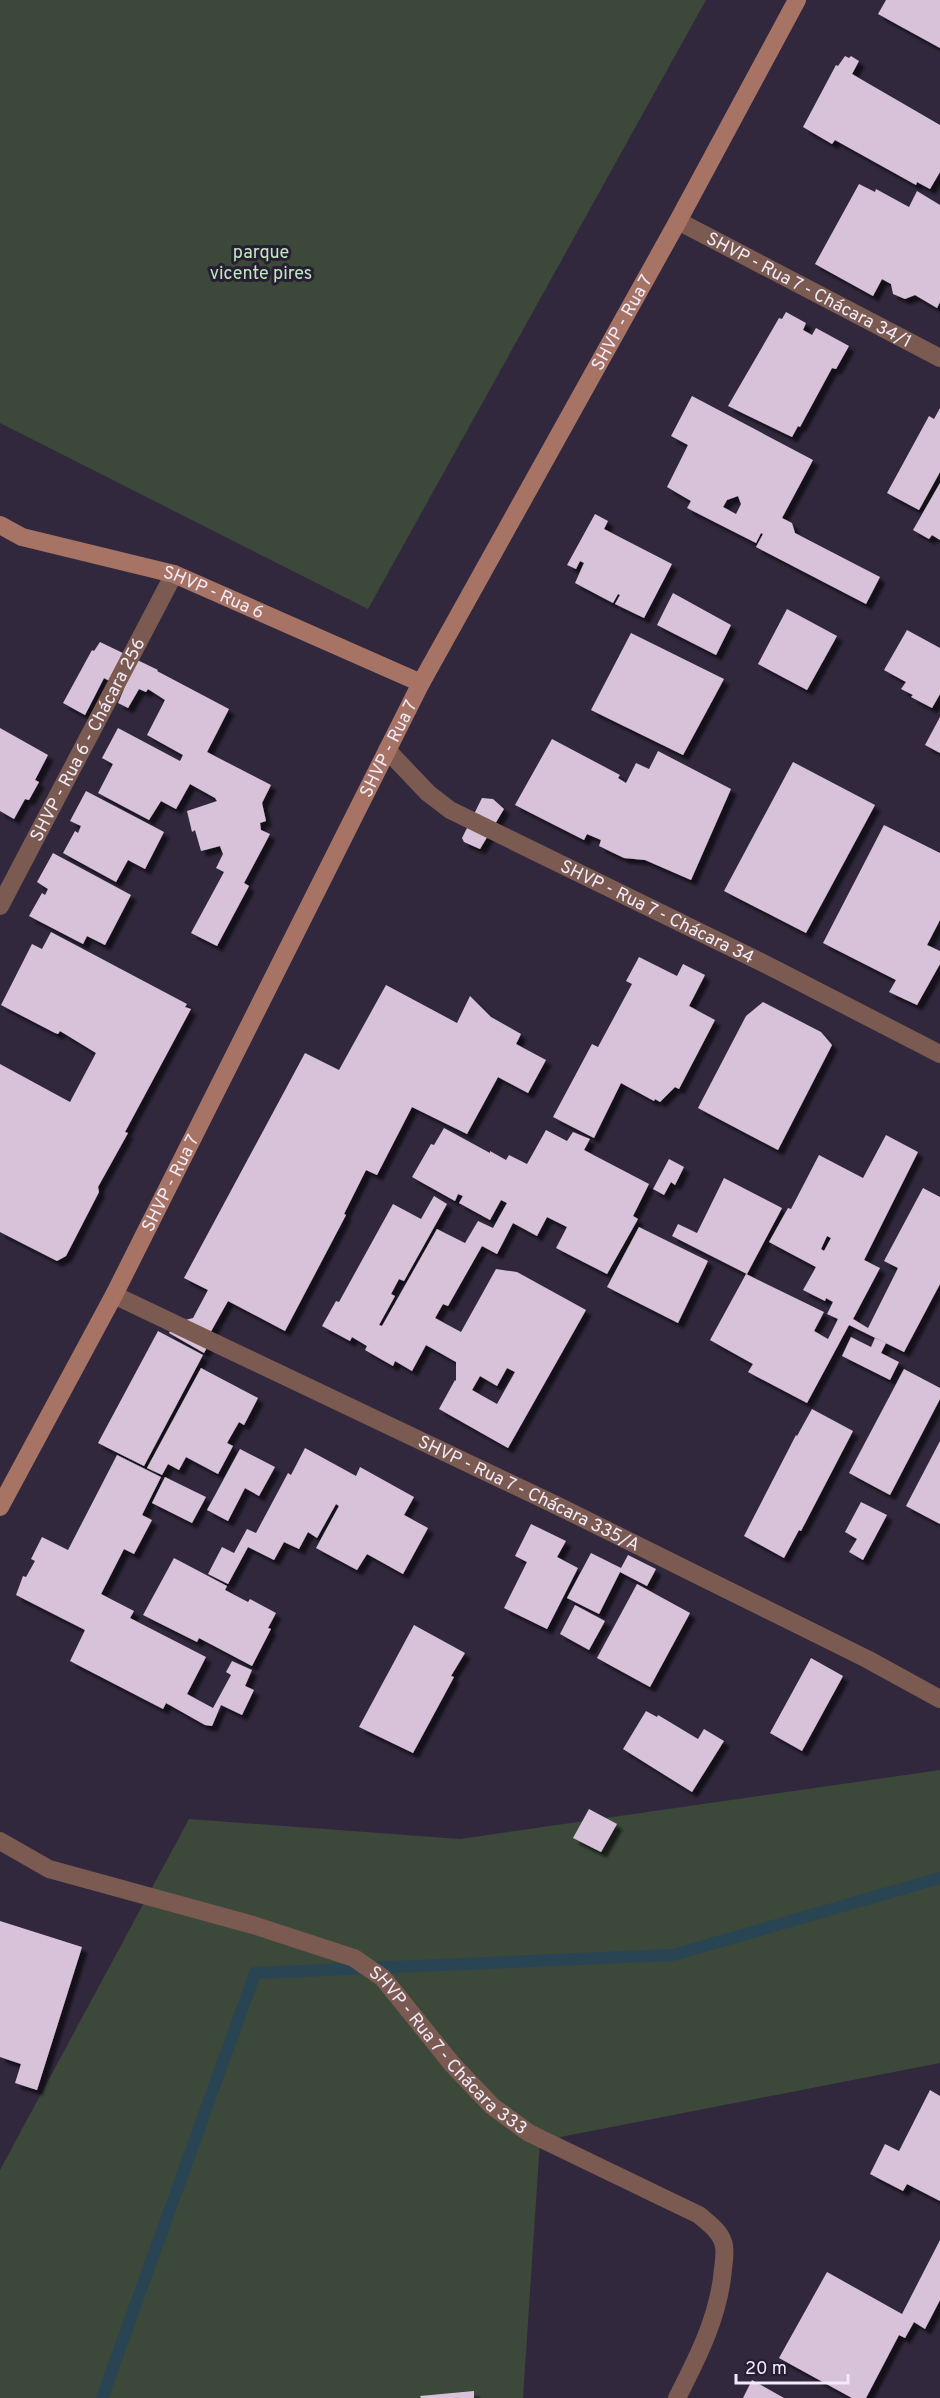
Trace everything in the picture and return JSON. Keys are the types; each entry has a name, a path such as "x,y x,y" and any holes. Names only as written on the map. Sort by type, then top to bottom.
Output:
{"street":[{"name":"SHVP - Rua 7","path":"0,1507 114,1294 421,683 678,221 796,0"},
{"name":"SHVP - Rua 7 - Chácara 34/1","path":"678,221 940,358"},
{"name":"SHVP - Rua 6","path":"0,525 22,537 174,574 421,683"},
{"name":"SHVP - Rua 6 - Chácara 256","path":"0,906 174,574"},
{"name":"SHVP - Rua 7 - Chácara 34","path":"387,750 428,793 450,810 767,965 940,1054"},
{"name":"SHVP - Rua 7 - Chácara 335/A","path":"114,1294 560,1507 867,1659 940,1699"},
{"name":"SHVP - Rua 7 - Chácara 333","path":"0,1841 49,1869 244,1922 354,1959 383,1978 452,2064 492,2106 520,2126 570,2154 699,2215 716,2230 724,2243 722,2285 712,2323 696,2361 676,2398"}],"green space":[{"name":"parque vicente pires","path":"0,0 706,0 368,609 0,423"},
{"path":"940,1770 940,2063 540,2141 523,2398 0,2398 0,2170 189,1819 460,1839"}],"building":[{"path":"886,0 940,0 940,48 878,14"},
{"path":"845,56 849,58 851,56 859,61 852,74 940,125 940,172 930,189 917,182 916,185 835,140 832,144 803,127 836,65 838,66"},
{"path":"859,184 875,192 876,189 909,207 917,191 940,205 940,302 937,308 915,295 905,299 893,294 891,284 882,279 873,296 815,264"},
{"path":"786,312 806,323 803,330 812,335 816,328 849,346 836,369 832,368 800,427 798,426 792,437 728,406 779,318 782,319"},
{"path":"692,396 813,460 782,518 792,523 795,533 880,577 866,604 756,547 763,534 761,533 756,543 687,508 691,501 667,487 688,445 671,436","holes":["738,496 741,504 736,514 723,507 727,500"]},
{"path":"940,408 940,472 919,510 887,493 929,416 934,419"},
{"path":"940,483 940,540 932,535 929,539 913,530"},
{"path":"595,514 608,521 604,529 672,564 644,618 615,604 620,595 618,594 613,603 575,583 584,563 580,561 576,569 567,565"},
{"path":"673,593 731,625 716,655 657,625"},
{"path":"787,609 837,636 807,690 758,664"},
{"path":"907,630 940,648 940,694 932,708 911,697 913,695 901,689 906,682 884,670"},
{"path":"631,633 724,679 683,755 591,710"},
{"path":"100,642 158,670 229,709 207,752 271,785 262,803 266,821 260,823 261,830 270,834 244,883 249,886 217,946 191,933 224,872 216,868 223,854 220,846 201,851 195,830 192,832 187,811 217,801 215,798 190,784 176,809 161,801 149,820 98,793 113,764 102,758 118,728 180,761 183,755 147,735 165,700 148,689 146,692 139,689 128,708 118,703 124,689 104,678 85,715 63,703 92,650 94,651"},
{"path":"940,717 940,753 925,745"},
{"path":"0,728 48,755 35,780 39,782 29,800 25,799 14,819 0,811"},
{"path":"552,739 620,775 618,778 626,783 636,763 649,769 658,751 731,789 691,880 645,860 624,858 599,846 601,840 587,834 584,840 515,805"},
{"path":"793,762 875,805 806,933 724,891"},
{"path":"86,791 164,832 145,869 128,860 116,882 63,853 75,831 78,833 81,826 70,821"},
{"path":"482,798 493,799 504,809 480,849 464,842 462,838"},
{"path":"884,825 940,853 940,920 927,945 940,951 940,964 917,1005 889,992 896,980 823,943"},
{"path":"53,853 131,895 105,945 87,936 83,944 29,916 42,893 45,895 48,889 37,882"},
{"path":"51,932 187,1004 185,1007 191,1009 125,1132 128,1133 98,1187 99,1192 66,1256 57,1261 0,1232 0,1064 70,1102 96,1053 60,1031 58,1034 55,1033 1,1005 32,944 42,949"},
{"path":"639,957 677,976 683,964 705,975 689,1006 715,1020 679,1089 675,1087 660,1102 621,1083 594,1138 553,1117 592,1044 598,1047 632,984 626,981"},
{"path":"386,985 457,1023 470,996 491,1017 521,1034 516,1044 546,1060 528,1093 498,1077 467,1134 412,1107 377,1175 366,1170 344,1214 346,1215 285,1331 228,1301 209,1335 212,1338 204,1353 169,1333 174,1323 193,1318 208,1290 184,1278 305,1053 339,1070"},
{"path":"763,1002 821,1032 832,1045 778,1150 698,1108 746,1016"},
{"path":"444,1128 506,1160 509,1155 527,1164 546,1130 567,1141 573,1132 590,1139 584,1150 649,1184 633,1216 638,1219 607,1274 556,1248 567,1227 547,1217 537,1236 513,1223 497,1254 482,1246 448,1306 443,1304 435,1318 461,1332 496,1269 517,1272 586,1310 508,1448 439,1409 456,1381 456,1362 426,1345 412,1371 395,1361 393,1366 365,1350 367,1346 352,1337 350,1341 322,1326 336,1301 339,1302 393,1204 421,1219 434,1196 447,1204 404,1281 399,1279 391,1294 395,1296 379,1325 382,1326 437,1229 465,1243 478,1221 493,1228 507,1203 501,1200 490,1220 459,1203 463,1196 458,1194 455,1201 412,1177 431,1144 434,1145","holes":["507,1368 515,1372 497,1404 472,1390 480,1376 497,1386"]},
{"path":"886,1135 918,1152 864,1260 880,1268 853,1319 868,1328 898,1268 884,1261 923,1188 940,1197 940,1284 904,1352 849,1325 807,1403 748,1372 753,1364 710,1340 746,1274 824,1312 814,1331 828,1339 838,1319 827,1314 833,1302 826,1298 825,1301 803,1290 816,1267 769,1242 788,1208 791,1209 819,1155 863,1178","holes":["827,1236 831,1238 824,1251 821,1249"]},
{"path":"669,1159 684,1167 675,1185 671,1182 664,1195 653,1189"},
{"path":"724,1178 782,1208 747,1274 672,1236 678,1224 697,1233"},
{"path":"639,1227 708,1261 678,1323 607,1287"},
{"path":"158,1331 203,1355 144,1466 98,1443"},
{"path":"851,1337 871,1347 875,1338 886,1343 881,1353 899,1362 890,1380 842,1356"},
{"path":"201,1368 258,1398 244,1425 239,1422 227,1443 233,1446 218,1474 186,1457 179,1470 168,1464 162,1475 147,1468"},
{"path":"904,1369 940,1388 940,1399 890,1495 849,1473"},
{"path":"812,1409 853,1431 801,1531 799,1530 784,1558 744,1536 796,1435"},
{"path":"940,1441 940,1524 906,1506"},
{"path":"305,1448 356,1476 360,1467 414,1497 404,1515 428,1528 403,1574 367,1554 357,1570 316,1548 339,1506 336,1504 317,1538 308,1532 299,1549 284,1542 274,1560 248,1547 228,1584 208,1574 222,1547 234,1553 247,1529 256,1533 288,1473 291,1475"},
{"path":"240,1449 275,1467 259,1496 245,1488 228,1521 207,1510"},
{"path":"117,1455 161,1477 142,1515 152,1520 134,1554 124,1549 101,1594 134,1611 130,1618 206,1657 187,1694 213,1708 231,1675 226,1672 232,1661 252,1670 245,1686 254,1690 242,1715 221,1705 212,1726 205,1725 166,1703 163,1709 70,1661 85,1630 16,1595 23,1576 26,1577 35,1561 31,1559 42,1537 68,1550"},
{"path":"165,1477 206,1497 192,1523 152,1503"},
{"path":"861,1502 887,1515 863,1560 849,1552 857,1539 845,1532"},
{"path":"531,1524 566,1541 557,1557 578,1568 547,1629 504,1608 527,1562 515,1556"},
{"path":"591,1553 621,1568 628,1555 656,1569 647,1586 620,1572 599,1614 567,1598"},
{"path":"174,1558 227,1586 225,1590 248,1602 250,1599 276,1613 268,1628 271,1629 252,1666 199,1638 197,1642 143,1615"},
{"path":"637,1584 690,1613 650,1687 597,1658"},
{"path":"575,1605 605,1621 589,1650 560,1634"},
{"path":"414,1625 465,1653 451,1676 454,1677 413,1753 359,1727"},
{"path":"811,1658 843,1676 802,1751 770,1733"},
{"path":"646,1711 657,1717 658,1715 698,1739 704,1729 724,1741 692,1792 623,1749"},
{"path":"589,1809 617,1824 601,1852 573,1838"},
{"path":"0,1921 82,1947 37,2090 15,2083 21,2064 0,2057"},
{"path":"930,2090 940,2096 940,2201 907,2184 903,2191 870,2174 885,2144 899,2151"},
{"path":"940,2240 940,2300 925,2329 914,2322 905,2338 899,2335 866,2398 852,2398 779,2358 827,2272 902,2314"},
{"path":"752,2380 784,2398 743,2398"},
{"path":"474,2391 474,2398 421,2398 420,2396"}],"waterway":[{"path":"102,2398 255,1973 673,1955 940,1878"}]}
